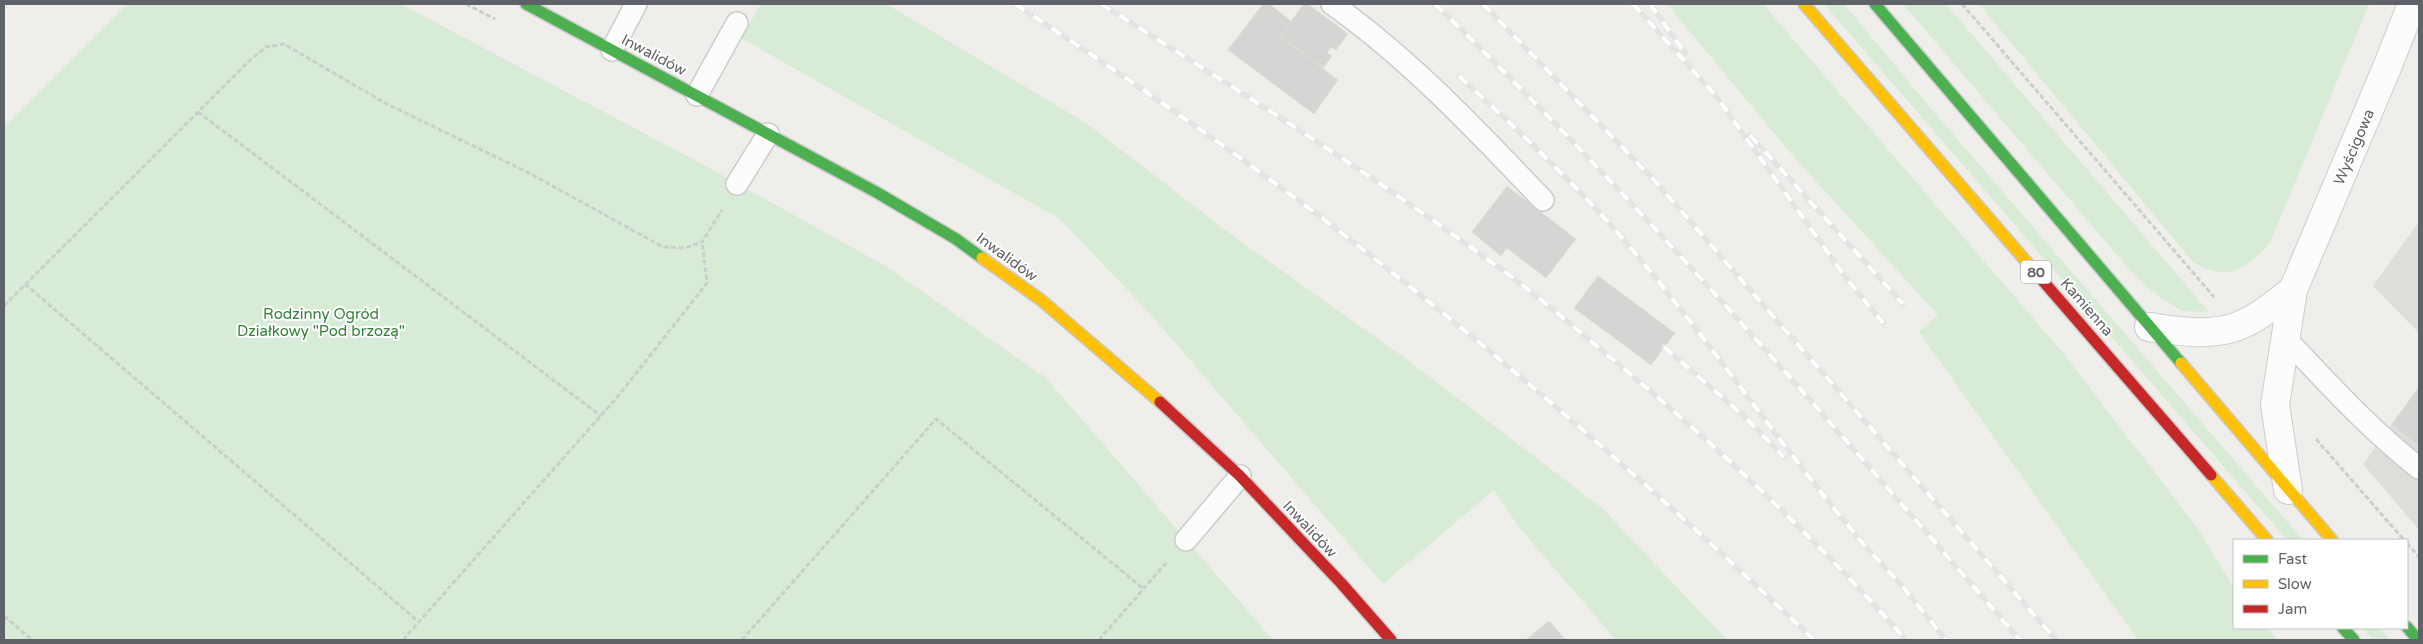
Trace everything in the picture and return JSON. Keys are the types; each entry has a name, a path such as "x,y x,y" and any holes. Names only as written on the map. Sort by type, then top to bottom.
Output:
{"main road":[{"name":"Inwalidów","path":"526,4 876,192 956,239 1033,294 1133,378 1240,476 1341,583 1391,640"},
{"name":"Kamienna","path":"1804,4 2267,539"},
{"path":"1876,4 2331,539"},
{"path":"2408,628 2418,640"},
{"path":"2344,629 2354,640"}],"street":[{"name":"Wyścigowa","path":"2288,490 2275,405 2284,337 2293,290 2412,4"},
{"path":"2149,327 2187,332 2229,329 2251,320 2293,290"}],"lane":[{"path":"612,50 636,4"},
{"path":"1332,4 1358,22 1430,84 1543,200"},
{"path":"697,95 737,23"},
{"path":"737,184 768,134"},
{"path":"2284,337 2351,409 2386,442 2419,468"},
{"path":"1186,540 1240,476"}],"path":[{"path":"466,4 501,22"},
{"path":"1962,4 2228,313 2229,329"},
{"path":"4,306 250,60 266,47 284,44 385,103 531,174 663,247 685,248 702,242"},
{"path":"198,112 601,416"},
{"path":"403,640 601,416 707,283 702,242 737,184"},
{"path":"25,284 419,622"},
{"path":"742,640 936,419 1144,589 1099,640"},
{"path":"2316,438 2403,539"},
{"path":"2408,544 2419,557"},
{"path":"4,616 32,640"}],"shaded area":[{"path":"2419,222 2419,333 2373,286"},
{"path":"2419,387 2419,530 2363,464"}],"green space":[{"name":"Rodzinny Ogród Działkowy \"Pod brzozą\"","path":"127,4 401,4 702,164 889,268 1046,378 1273,640 4,640 4,127"},
{"path":"761,4 886,4 1086,123 1240,241 1405,358 1602,508 1727,640 1616,640 1518,526 1494,490 1383,584 1153,317 1060,219 741,38"},
{"path":"1667,4 1763,4 2063,353 2198,529 2233,586 2233,629 2267,629 2278,640 2138,640 1919,332 1938,315 1793,156"},
{"path":"1824,4 1844,4 1933,111 2302,539 2286,539"},
{"path":"1903,4 1946,4 2209,312 2182,311 2155,294 2128,268"},
{"path":"1979,4 2369,4 2270,243 2244,266 2226,272 2205,268 2193,262"},
{"path":"2364,629 2380,629 2390,640 2373,640"}],"building":[{"path":"1263,4 1269,4 1291,21 1280,36 1338,80 1314,114 1228,50"},
{"path":"1304,4 1308,4 1348,34 1336,50 1331,47 1327,53 1332,56 1323,68 1280,36"},
{"path":"1507,186 1576,239 1546,278 1507,248 1501,256 1472,232"},
{"path":"1598,276 1675,333 1651,365 1574,308"},
{"path":"2419,387 2419,446 2392,424"},
{"path":"1549,621 1566,640 1526,640"}],"railway":[{"path":"1015,4 1158,100 1298,200 1432,304 1626,468 1814,640"},
{"path":"1101,4 1252,99 1401,198 1527,289 1650,391 1764,493 1837,565 1906,640"},
{"path":"1435,4 1588,157 1662,236 1807,396 2020,640"},
{"path":"1483,4 1655,181 2056,640"},
{"path":"1633,4 1716,96 1846,278 1883,323"},
{"path":"1650,4 1685,53"},
{"path":"1459,76 1572,184 1635,253 1693,325 1804,471 1862,542"},
{"path":"1750,135 1903,304"},
{"path":"1664,347 1744,416 1784,457"},
{"path":"1858,538 1903,587 1946,640"}],"traffic: fast":[{"path":"526,4 876,192 956,239 982,258"},
{"path":"1875,4 2181,363"},
{"path":"2408,628 2418,640"},
{"path":"2344,629 2354,640"}],"traffic: slow":[{"path":"1804,4 2043,281"},
{"path":"982,258 1041,300 1160,402"},
{"path":"2181,363 2331,539"},
{"path":"2211,475 2266,539"}],"traffic: jam":[{"path":"2043,281 2211,475"},
{"path":"1160,402 1240,476 1341,583 1391,640"}]}
